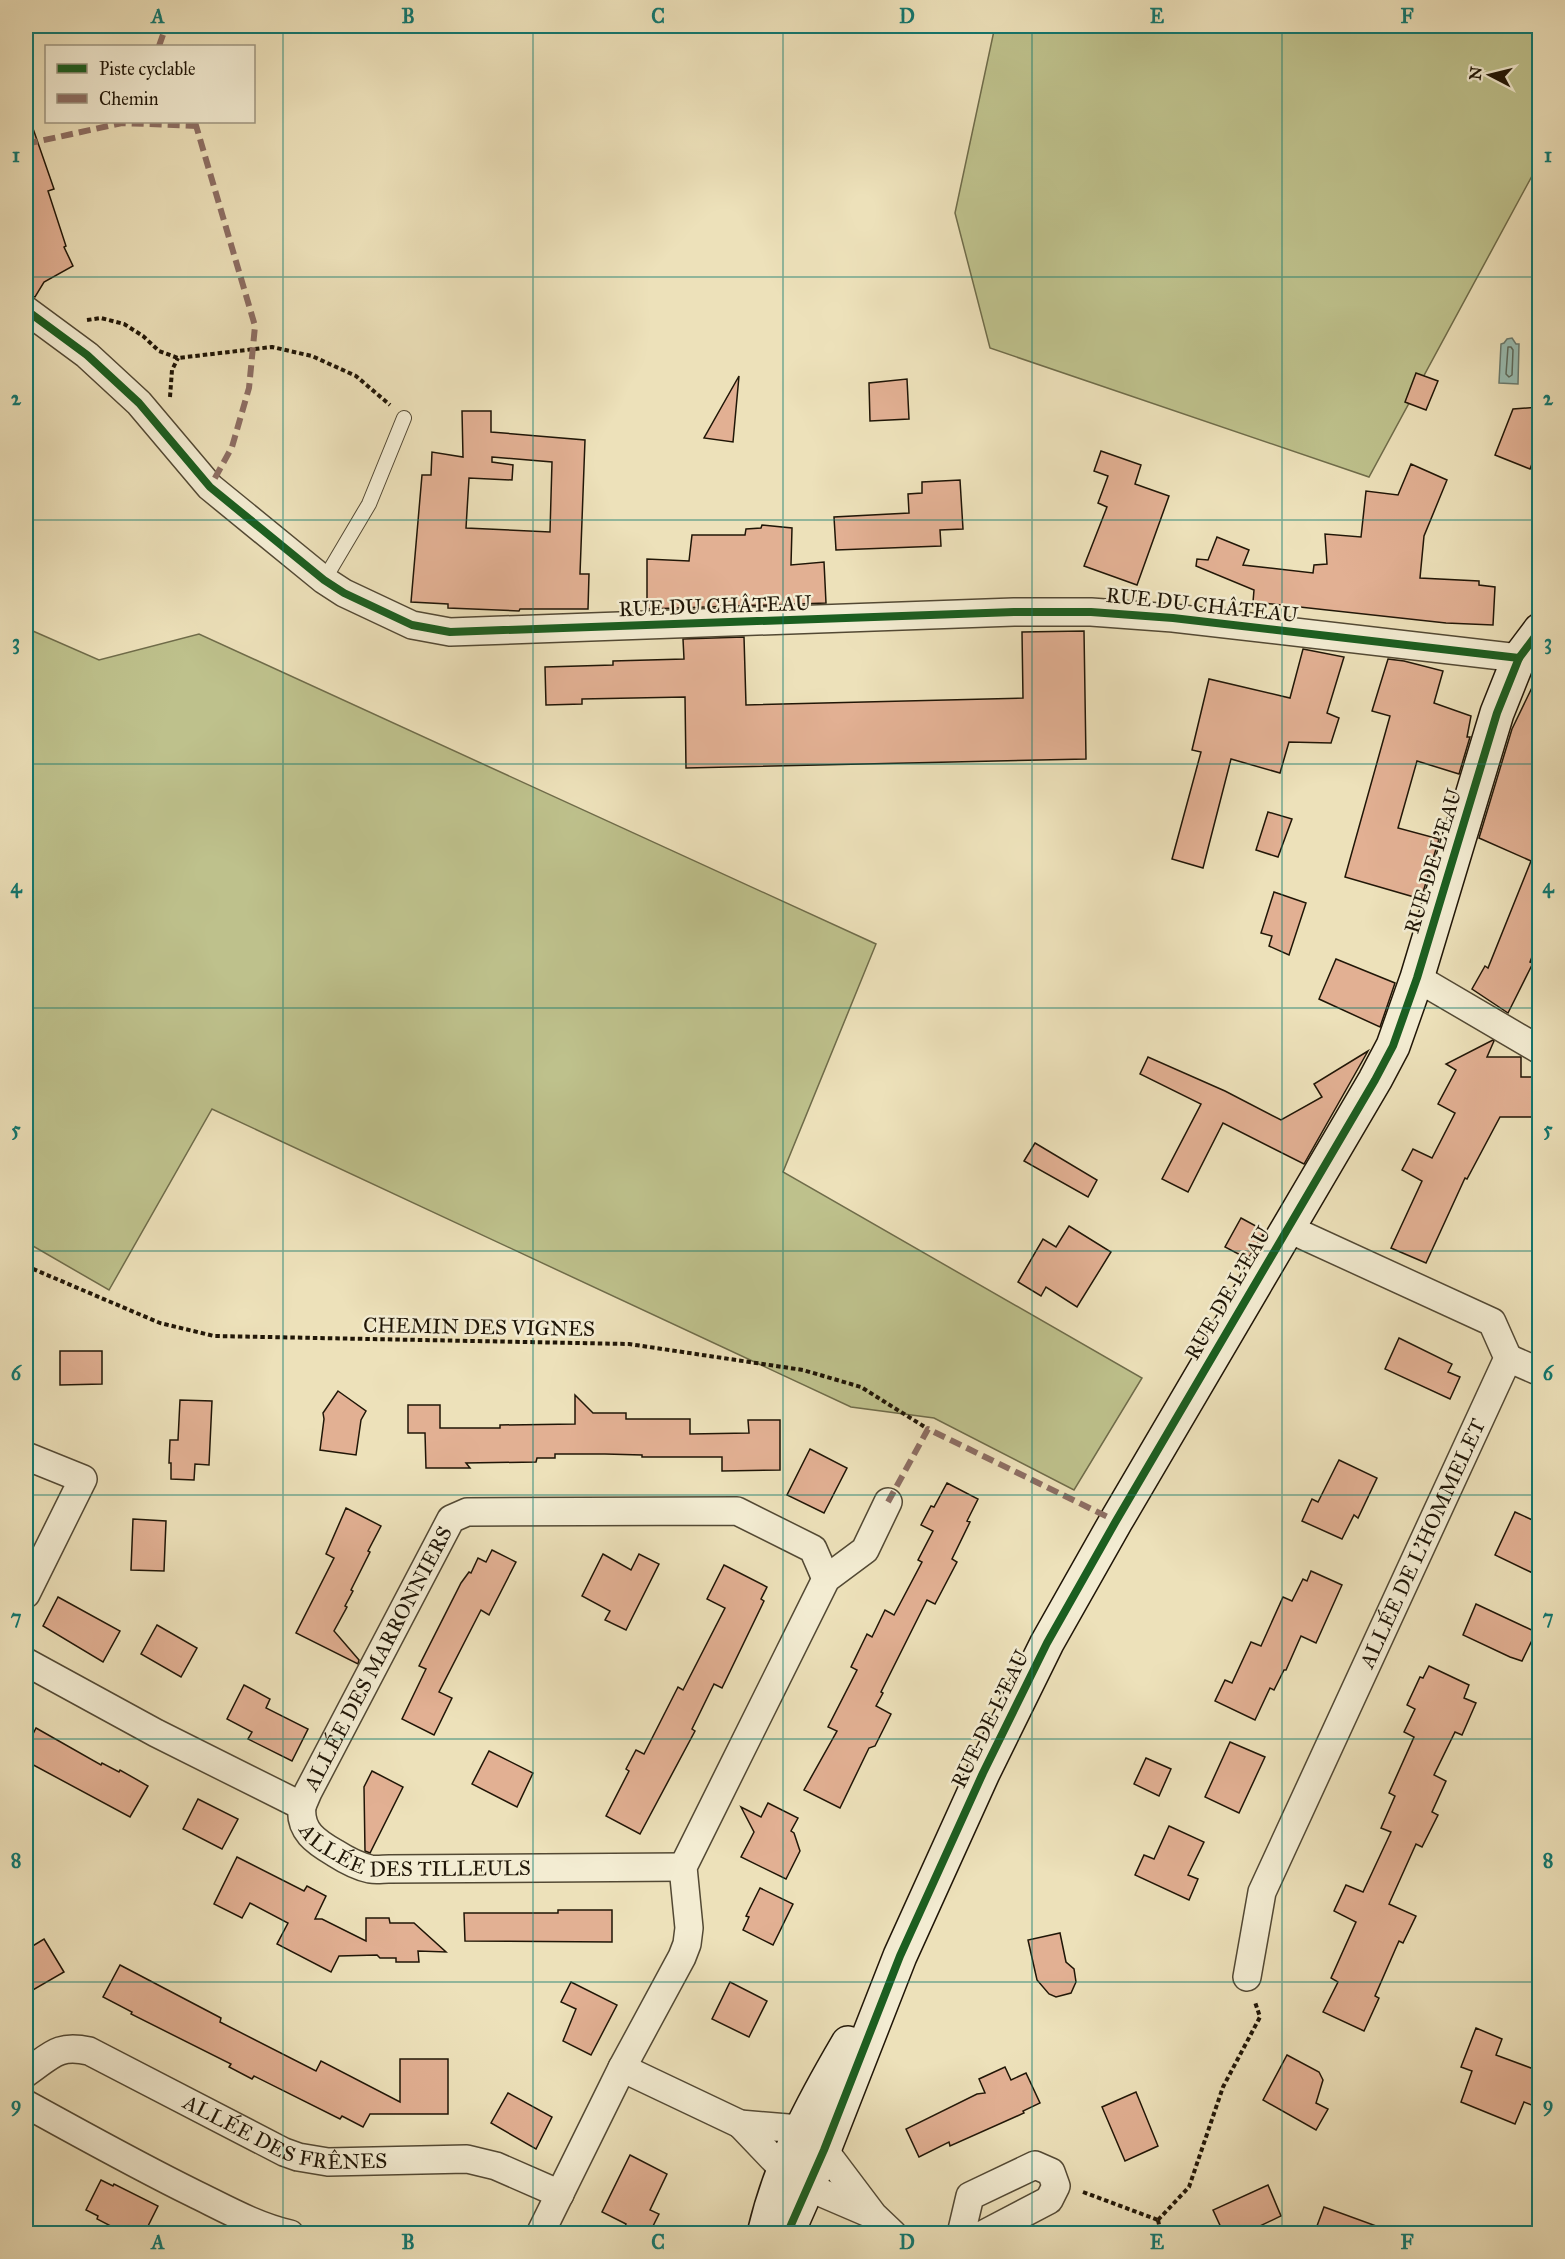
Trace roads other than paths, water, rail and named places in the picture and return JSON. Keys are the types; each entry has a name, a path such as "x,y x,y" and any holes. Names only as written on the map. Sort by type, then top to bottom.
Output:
{"street":[{"name":"RUE DU CHÂTEAU","path":"26,310 87,355 139,403 210,487 324,580 344,593 412,625 450,632 1014,612 1091,612 1533,642"},
{"name":"RUE DE L'EAU","path":"796,2178 812,2139 900,1956 983,1773 1047,1643 1393,1046 1417,978 1497,713 1533,642"},
{"path":"1417,978 1539,1050"},
{"path":"1287,1228 1492,1322 1508,1358 1539,1372"},
{"name":"ALLÉE DE L'HOMMELET","path":"1247,1977 1262,1892 1508,1358"},
{"path":"26,1456 83,1479 26,1594"},
{"path":"540,2234 622,2068 682,1958 689,1928 683,1867 826,1579 865,1550 888,1502"},
{"name":"ALLÉE DES MARRONNIERS","path":"302,1806 450,1519 467,1512 737,1511 813,1549 826,1579"},
{"name":"ALLÉE DES TILLEULS","path":"26,1662 156,1732 302,1806 301,1816 305,1828 314,1840 353,1864 371,1869 683,1867"},
{"name":"ALLÉE DES FRÊNES","path":"26,2073 52,2053 63,2049 89,2051 284,2152 298,2157 328,2162 467,2159 482,2161 560,2194"},
{"path":"622,2068 740,2124 812,2139 873,2215 893,2234"},
{"path":"26,2104 126,2160 246,2219 290,2234"},
{"path":"740,2124 796,2178 873,2215"},
{"path":"961,2234 970,2196 1035,2165 1051,2172 1056,2186 1049,2200 984,2234"},
{"path":"764,2234 796,2178"},
{"path":"787,2234 796,2178"}],"lane":[{"path":"324,580 369,504 404,418"}],"water":[{"path":"1512,338 1516,344 1519,344 1518,384 1499,383 1501,344"}]}
